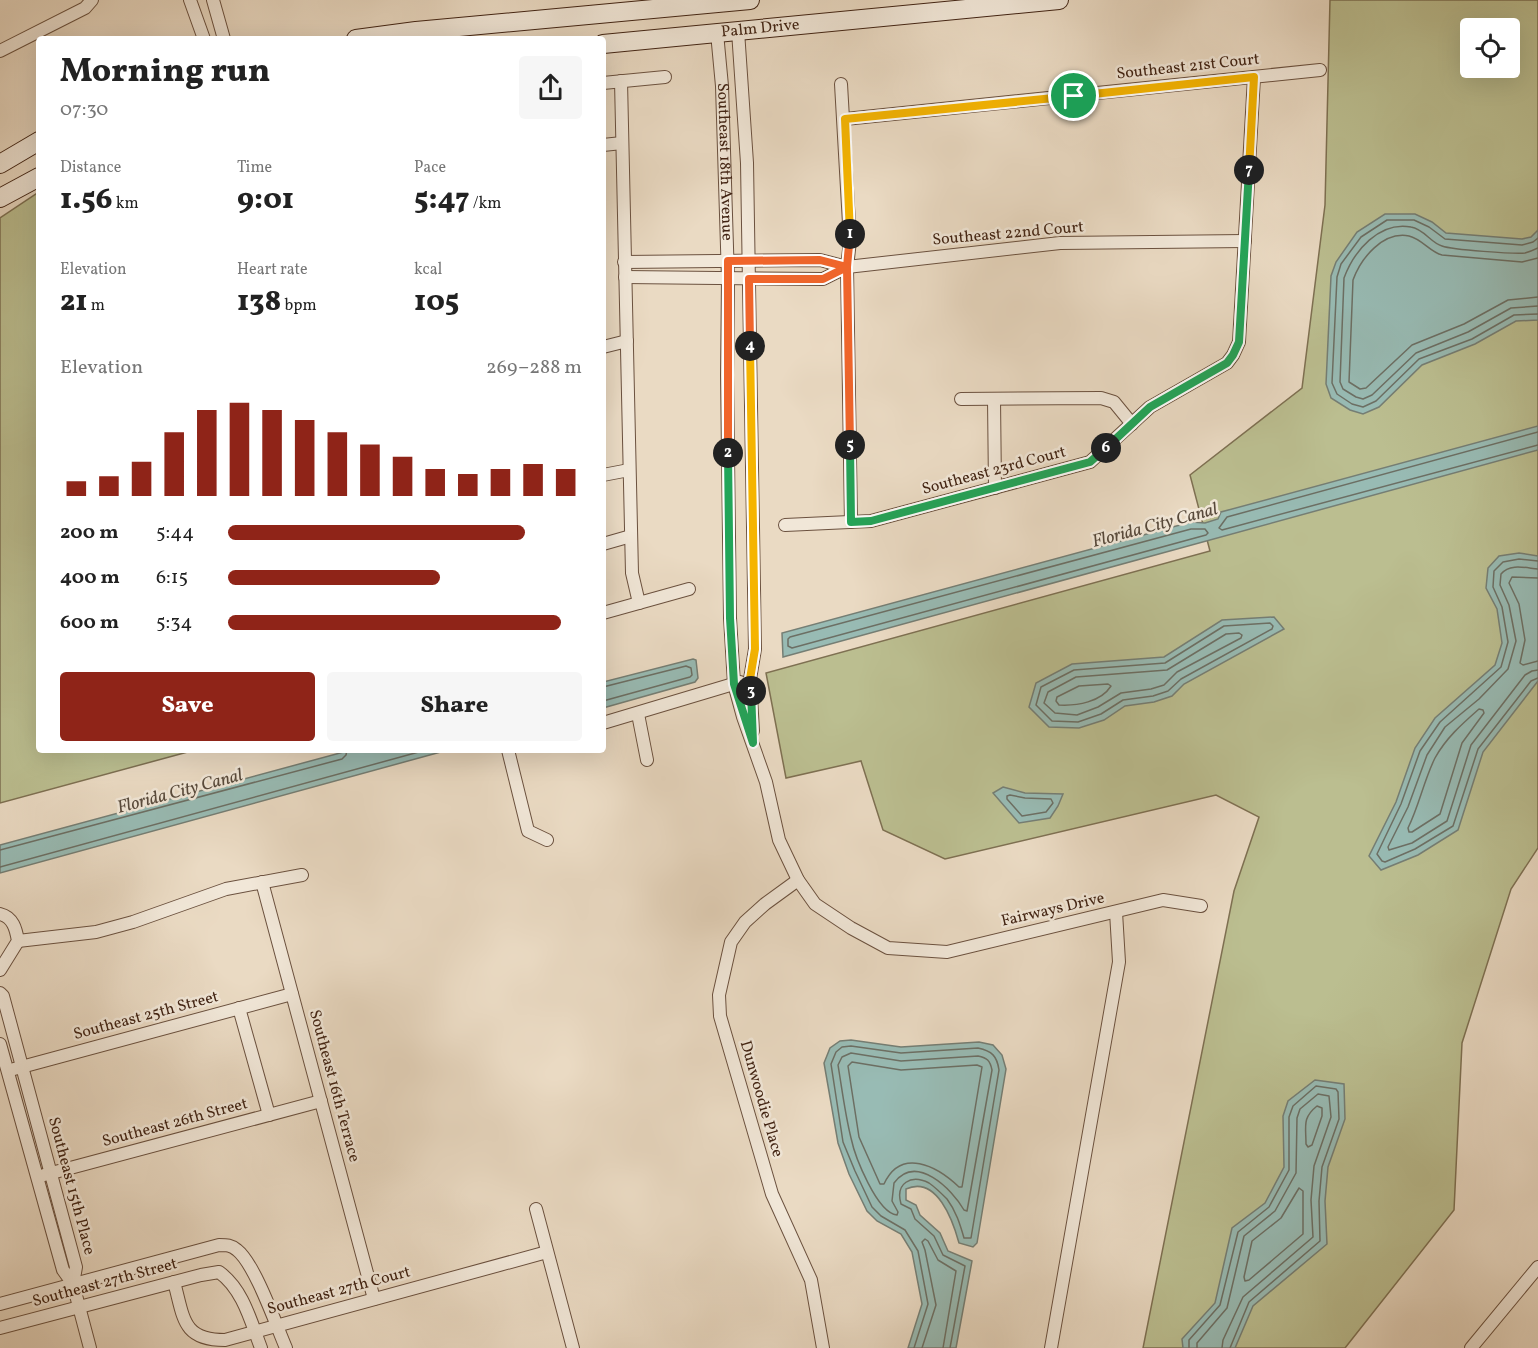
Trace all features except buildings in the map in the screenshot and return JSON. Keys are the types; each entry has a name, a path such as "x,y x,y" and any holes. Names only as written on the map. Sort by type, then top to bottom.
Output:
{"main road":[{"name":"Palm Drive","path":"606,44 1059,0"},
{"name":"Palm Drive","path":"378,36 739,1"},
{"path":"738,31 739,1"},
{"name":"Southeast 18th Avenue","path":"714,2 717,33"},
{"path":"0,164 36,143"},
{"path":"0,198 36,179"}],"street":[{"path":"190,0 203,36"},
{"path":"213,0 224,36"},
{"path":"0,51 85,8 92,1"},
{"name":"Southeast 18th Avenue","path":"738,31 747,163 749,261 755,649 750,679"},
{"name":"Southeast 18th Avenue","path":"717,33 722,86 728,261 730,618 734,684"},
{"name":"Southeast 21st Court","path":"845,119 1320,70"},
{"path":"606,83 665,76"},
{"path":"1245,242 1254,77"},
{"path":"621,81 632,573 639,603"},
{"path":"842,84 850,241 847,267 851,522"},
{"path":"606,145 622,143"},
{"name":"Southeast 22nd Court","path":"625,277 823,279 847,267 1060,243 1245,242"},
{"name":"Southeast 23rd Court","path":"785,525 871,521 1090,462 1150,407 1227,363 1233,355 1239,342 1245,242"},
{"name":"Southeast 22nd Court","path":"624,262 820,260 847,267"},
{"path":"606,346 627,341"},
{"path":"961,399 1101,398 1114,402 1132,424"},
{"path":"994,399 995,488"},
{"path":"606,474 629,470"},
{"path":"606,543 631,536"},
{"path":"606,612 689,589"},
{"path":"606,722 750,679"},
{"name":"Fairways Drive","path":"750,679 753,743"},
{"name":"Fairways Drive","path":"734,684 766,782 779,840 798,880 815,904 850,928 888,948 947,952 1116,912 1119,962 1051,1348"},
{"path":"638,714 647,760"},
{"path":"509,753 528,831 547,840"},
{"path":"18,941 96,932 133,922 226,889 302,875"},
{"name":"Dunwoodie Place","path":"798,880 765,903 745,922 730,942 719,995 720,1016 772,1194 811,1280 823,1348"},
{"name":"Southeast 16th Terrace","path":"262,882 374,1299"},
{"path":"1116,912 1163,900 1201,906"},
{"path":"0,915 10,919 18,941 0,970"},
{"name":"Southeast 15th Place","path":"0,993 3,996 76,1267 73,1284"},
{"name":"Southeast 25th Street","path":"8,1071 292,994"},
{"path":"239,1008 269,1115"},
{"name":"Southeast 15th Place","path":"0,1044 63,1270 73,1284"},
{"name":"Southeast 26th Street","path":"37,1177 321,1101"},
{"path":"536,1209 573,1348"},
{"name":"Southeast 27th Street","path":"0,1304 219,1245 230,1245 239,1251 250,1264 276,1325"},
{"name":"Southeast 27th Court","path":"174,1282 188,1326 197,1336 208,1340 225,1340 547,1252"},
{"path":"1471,1348 1538,1267"},
{"name":"Southeast 27th Street","path":"0,1328 219,1272 228,1278 236,1289 255,1332"},
{"path":"73,1284 90,1348"},
{"path":"276,1325 286,1348"},
{"path":"255,1332 261,1348"}],"green space":[{"path":"1330,0 1538,0 1538,848 1511,889 1462,1043 1454,1210 1345,1348 1143,1348 1234,891 1259,817 1216,795 945,859 883,830 861,761 786,778 766,673 1210,551 1190,475 1302,388 1325,205"},
{"path":"36,194 36,753 184,753 0,803 0,218"}],"water":[{"path":"1385,214 1415,214 1432,222 1446,233 1522,239 1531,237 1538,230 1538,320 1516,321 1475,344 1422,365 1379,407 1363,414 1350,410 1331,398 1326,384 1331,276 1336,262 1357,232"},
{"name":"Florida City Canal","path":"1538,426 1538,450 783,657 782,633 1191,522 1205,523 1218,519 1221,512"},
{"path":"1519,553 1538,556 1538,681 1483,752 1458,830 1418,855 1381,870 1369,856 1396,802 1415,748 1435,718 1495,665 1502,643 1497,609 1486,588 1488,568 1499,556"},
{"path":"1274,617 1284,629 1184,684 1172,696 1154,702 1125,706 1104,720 1079,728 1049,727 1029,707 1036,683 1072,664 1164,657 1222,620"},
{"path":"696,660 698,678 695,682 606,707 606,681"},
{"name":"Florida City Canal","path":"340,753 437,753 0,873 0,845"},
{"path":"1003,787 1025,793 1063,794 1050,818 1019,823 993,793"},
{"path":"851,1040 901,1047 979,1042 993,1045 1002,1055 1006,1069 977,1243 973,1247 959,1243 953,1223 935,1194 927,1188 917,1186 906,1189 906,1200 916,1205 920,1215 940,1233 948,1251 972,1261 956,1348 908,1348 922,1304 912,1252 901,1234 877,1221 867,1211 849,1174 838,1143 824,1063 830,1048 840,1041"},
{"path":"1315,1080 1344,1084 1345,1119 1328,1167 1325,1201 1327,1244 1253,1306 1235,1348 1183,1348 1182,1339 1215,1303 1232,1228 1265,1203 1284,1167 1283,1116 1288,1101"}],"route":[{"path":"1074,96 845,119 850,241 847,267 820,260 728,261 730,618 734,684 753,743 750,679 755,649 749,279 823,279 847,267 851,522 871,521 1090,462 1150,407 1227,363 1233,355 1239,342 1254,77 1074,96"}]}
